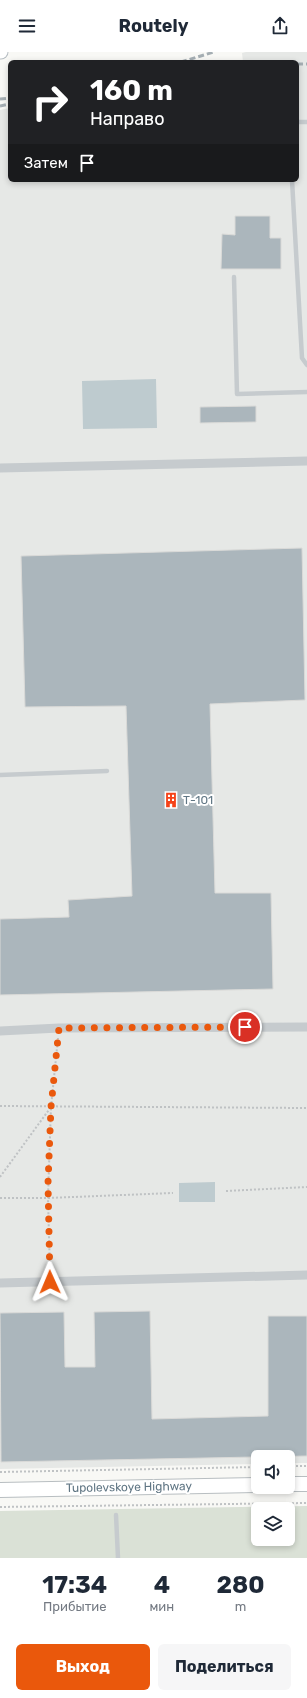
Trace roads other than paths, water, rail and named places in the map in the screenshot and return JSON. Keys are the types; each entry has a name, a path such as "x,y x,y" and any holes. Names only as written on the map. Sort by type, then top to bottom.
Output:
{"main road":[{"path":"295,1484 307,1484"},
{"name":"Tupolevskoye Highway","path":"0,1490 251,1485"}],"street":[{"path":"0,468 307,461"},
{"path":"0,1031 59,1028 307,1027"},
{"path":"0,1283 307,1275"}],"lane":[{"path":"292,182 302,358 307,365"},
{"path":"234,277 237,394 307,392"},
{"path":"0,775 107,771"},
{"path":"116,1515 118,1558"}],"railway":[{"path":"188,60 214,52"},
{"path":"299,64 307,64"},
{"path":"0,99 8,98"},
{"path":"0,106 8,104"}],"place":[{"name":"Т-101","path":"171,800"}]}
